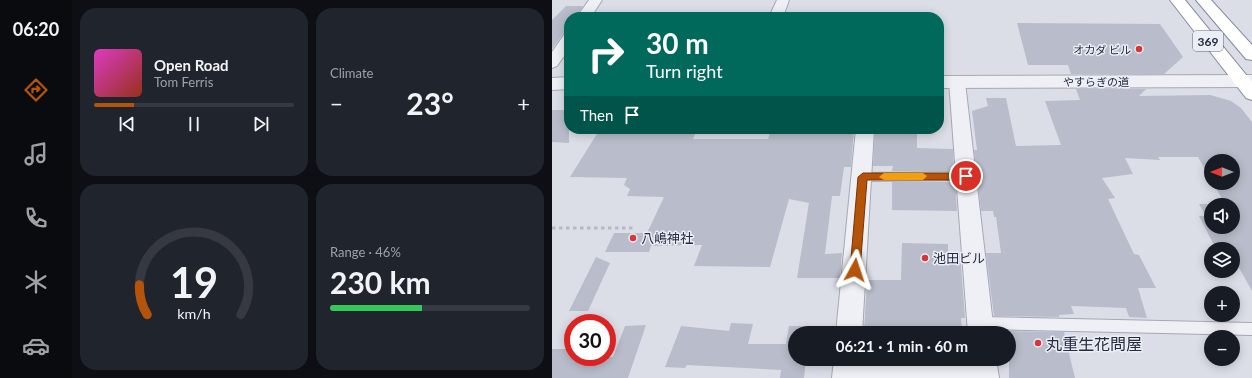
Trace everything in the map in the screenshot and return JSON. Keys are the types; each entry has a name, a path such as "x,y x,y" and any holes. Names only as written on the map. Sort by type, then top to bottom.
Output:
{"highway":[{"name":"369","path":"1177,0 1248,85"},
{"name":"369","path":"1203,0 1252,55"}],"street":[{"path":"588,12 596,0"},
{"path":"778,12 783,0"},
{"path":"552,63 564,45"},
{"name":"やすらぎの道","path":"944,82 1248,85"},
{"path":"957,82 980,326"},
{"path":"552,84 564,83"},
{"path":"851,326 866,134"}],"lane":[{"path":"863,177 966,176"},
{"path":"1016,328 1252,329"},
{"path":"846,369 984,370"}],"path":[{"path":"552,228 636,228"}],"building":[{"path":"566,6 583,6 579,12 564,12 564,34 552,49 552,20"},
{"path":"1017,23 1160,24 1183,57 1164,74 1071,74 1068,65 1028,65"},
{"path":"1076,89 1146,89 1139,96 1210,95 1231,101 1241,108 1252,122 1252,291 1240,270 1240,242 1212,242 1208,234 1240,234 1240,198 1222,198 1217,190 1240,190 1240,154 1204,154 1204,168 1198,157 1158,157 1160,160 1125,158 1133,174 1102,178 1115,198 1108,199 1134,254 1139,255 1156,288 1138,288 1147,318 1129,317 1126,308 1071,306 1074,314 1059,315 1059,317 994,316 986,253 1001,253 996,217 994,217 993,211 981,211 974,150 977,150 972,111 988,106 986,98 1006,98 1016,146 1061,145 1045,101 1080,100"},
{"path":"552,110 564,110 564,134 569,134 569,143 552,142"},
{"path":"597,134 695,134 693,139 768,139 770,134 854,134 851,167 844,167 840,196 832,196 825,254 842,253 840,278 797,278 809,203 789,199 770,267 694,266 702,245 651,246 649,252 605,252 614,233 647,233 664,197 627,196 630,189 624,185 627,178 570,177"},
{"path":"875,134 917,134 917,148 953,149 954,171 892,171 893,166 873,166"},
{"path":"892,182 955,182 957,211 892,210"},
{"path":"1199,204 1204,204 1204,213"},
{"path":"1199,216 1204,216 1204,226"},
{"path":"902,243 948,244 948,253 960,253 965,318 961,318 962,326 864,326 867,280 901,280"},
{"path":"596,257 610,263 588,311 569,311"},
{"path":"731,323 753,324 748,344 786,344 788,332 788,366 805,366 804,378 780,378 781,370 687,365 685,368 665,367 681,326 729,331"},
{"path":"646,325 628,378 552,378 552,349 564,349 564,366 616,366 616,349 625,326"},
{"path":"1016,331 1064,332 1075,378 1009,378 1009,366 1016,366"}],"slow traffic":[{"path":"884,177 923,176"}],"place":[{"name":"オカダ ビル","path":"1139,49"},
{"name":"八嶋神社","path":"633,238"},
{"name":"池田ビル","path":"925,258"},
{"name":"丸重生花問屋","path":"1038,343"}],"route":[{"path":"855,270 863,177 966,176"}]}
